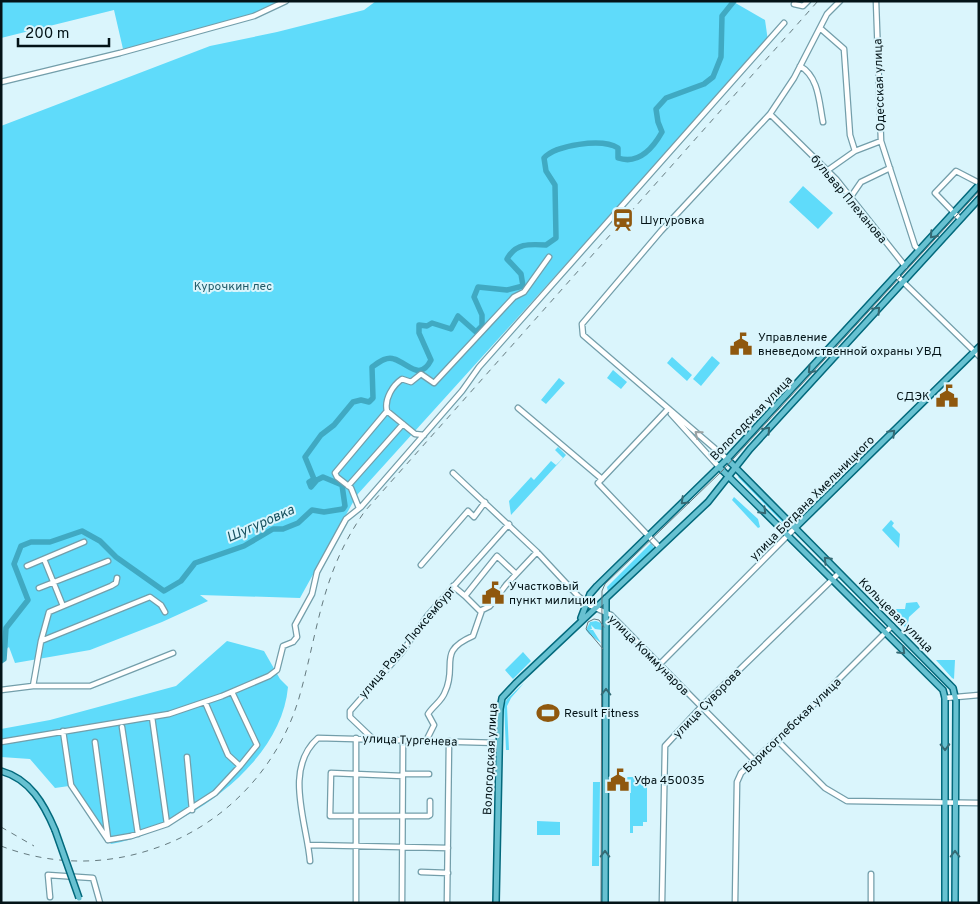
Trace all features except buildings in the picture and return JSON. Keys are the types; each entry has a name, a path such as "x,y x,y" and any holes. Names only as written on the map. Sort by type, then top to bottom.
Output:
{"main road":[{"name":"Вологодская улица","path":"581,619 590,594 727,459 868,308 979,184"},
{"path":"971,193 979,200"},
{"name":"Вологодская улица","path":"496,903 500,709 506,692 581,619 595,609 708,502 736,467 979,200"},
{"name":"улица Богдана Хмельницкого","path":"794,528 977,351"},
{"name":"Кольцевая улица","path":"727,459 950,683 956,697"},
{"name":"Кольцевая улица","path":"719,467 832,579 884,634 943,690 945,698"},
{"path":"605,903 606,598"},
{"path":"955,903 956,697"},
{"path":"945,698 945,903"},
{"path":"1,771 18,777 34,793 55,830 80,901"}],"street":[{"path":"1,82 120,53 254,16 286,1"},
{"path":"794,4 803,6 808,1"},
{"path":"770,114 800,66 827,14 836,1"},
{"path":"827,14 840,1"},
{"name":"Одесская улица","path":"876,1 881,142 915,246 919,250"},
{"path":"1,742 152,717 188,709 269,676 277,670 283,646 293,642 297,637 295,625 312,594 317,572 346,519 359,508 424,435 462,391 478,367 784,23"},
{"path":"820,28 844,49 850,135 855,151"},
{"path":"800,66 809,71 814,79 823,122"},
{"name":"бульвар Плеханова","path":"770,114 828,170 900,259 907,264"},
{"name":"Кольцевая улица","path":"727,459 583,335 582,324 661,231 770,114"},
{"path":"828,170 835,163 855,151 881,142"},
{"path":"850,198 862,182 890,168"},
{"path":"960,219 935,193 944,181 956,171 979,184"},
{"path":"424,435 415,434 387,411 385,405 388,397 398,382 404,379 411,382 420,374 434,383 514,296 524,292 549,257"},
{"path":"897,276 977,351"},
{"path":"518,408 600,481 659,547"},
{"path":"600,481 668,409"},
{"name":"Кольцевая улица","path":"668,409 678,424 719,467"},
{"path":"359,508 348,486 337,477 336,472 387,411"},
{"path":"348,486 403,424"},
{"name":"улица Коммунаров","path":"453,473 509,524 586,603 595,609 606,612 702,706 754,761"},
{"path":"422,565 468,511 474,517 485,502"},
{"name":"улица Розы Люксембург","path":"372,738 350,718 350,710 402,652 428,615 509,524"},
{"name":"улица Богдана Хмельницкого","path":"660,664 794,528"},
{"path":"27,566 84,542"},
{"path":"453,586 478,610 482,610 490,606 537,552"},
{"path":"465,596 497,556 516,574"},
{"path":"44,559 63,606"},
{"path":"39,588 108,561"},
{"name":"улица Суворова","path":"662,903 665,746 702,706 839,573"},
{"path":"33,686 41,641 49,612 111,586 116,583 117,578"},
{"path":"41,641 150,597 161,605 165,612"},
{"path":"426,741 434,725 428,714 445,694 449,682 451,651 457,645 473,636 482,610"},
{"name":"Борисоглебская улица","path":"735,903 737,782 741,773 892,626"},
{"path":"1,690 33,686 90,686 173,653"},
{"path":"108,840 138,834 167,824 192,810 224,786 256,745 232,692"},
{"path":"945,698 979,695"},
{"path":"205,702 228,755 240,766"},
{"path":"152,717 167,824"},
{"path":"122,727 138,834"},
{"path":"63,731 70,785 108,840"},
{"name":"улица Тургенева","path":"308,846 298,782 303,762 316,739 322,736 499,743"},
{"path":"356,738 358,775 356,903"},
{"path":"402,903 403,740"},
{"path":"777,740 825,788 847,801 979,803"},
{"path":"447,903 449,741"},
{"path":"95,742 108,840"},
{"path":"187,757 192,810"},
{"path":"429,774 358,775 331,773 330,816 404,817 430,815 430,801"},
{"path":"310,861 308,846 448,848"},
{"path":"421,872 448,873"},
{"path":"871,874 871,903"},
{"path":"50,898 48,875 93,878 100,903"}],"green space":[{"path":"1,1 283,1 255,17 123,49 114,10 1,38"},
{"name":"Курочкин лес","path":"376,1 732,1 765,20 768,41 357,495 300,598 200,595 208,601 162,622 90,650 15,663 9,647 1,653 1,126 210,46 277,32 364,10"},
{"path":"803,186 833,213 818,229 789,202"},
{"path":"712,356 720,363 701,386 693,379"},
{"path":"672,357 692,375 687,381 667,363"},
{"path":"613,370 627,382 621,389 607,378"},
{"path":"559,378 565,383 546,404 541,400"},
{"path":"558,447 566,455 511,515 509,501 531,477 534,480 551,461 556,465 563,458 555,450"},
{"path":"740,475 791,527 789,529 738,477"},
{"path":"734,497 758,519 760,527 758,528 732,500"},
{"path":"891,520 894,523 892,526 900,534 899,548 882,530"},
{"path":"651,543 654,548 608,592 607,587"},
{"path":"917,602 920,607 909,617 907,629 887,609 905,609 906,603"},
{"path":"596,621 601,623 602,630 595,629 591,625 592,629 589,630 593,630 601,643 586,630 590,622"},
{"path":"227,641 264,651 280,679 288,687 281,716 268,743 248,768 224,790 197,809 168,825 139,837 111,844 69,786 55,788 30,759 1,757 1,729 50,720 176,686"},
{"path":"523,652 531,661 513,679 505,670"},
{"path":"936,660 955,660 954,679 952,678"},
{"path":"524,683 511,698 507,706 509,750 506,750 504,705 507,699"},
{"path":"627,777 643,777 643,782 647,782 647,822 643,822 643,826 633,826 633,833 630,833 630,782 627,782"},
{"path":"593,782 600,782 599,866 592,866"},
{"path":"537,821 560,822 560,835 537,835"}],"waterway":[{"name":"Шугуровка","path":"1,661 4,659 6,628 28,600 14,564 21,546 31,542 50,542 82,531 100,541 116,557 164,591 181,581 195,563 244,546 273,529 283,529 298,523 312,510 324,512 343,509 345,506 342,485 323,477 317,480 311,487 309,482 314,479 305,457 321,435 334,425 353,402 361,400 369,402 373,398 372,367 382,360 391,358 414,369 423,370 431,360 419,333 419,325 427,326 432,323 451,329 458,316 476,332 482,326 482,315 474,297 478,287 507,290 523,286 521,274 507,259 519,247 546,245 556,238 555,185 546,171 544,158 550,153 568,146 590,143 611,145 618,148 618,158 626,160 644,154 662,132 656,109 666,98 704,84 713,77 721,57 722,16 734,1"}],"tram line":[{"path":"601,903 602,591 605,584 723,470 979,191"},
{"path":"603,649 586,629 588,622 594,619 599,620 604,627"}],"railway":[{"path":"1,846 38,857 57,860 96,861 134,855 179,839 202,826 224,810 244,791 262,771 290,724 299,698 330,579 350,534 365,511 818,1"},
{"path":"1,827 34,846"}],"place":[{"name":"Шугуровка","path":"623,220"},
{"name":"Управление вневедомственной охраны УВД","path":"741,344"},
{"name":"СДЭК","path":"947,396"},
{"name":"Участковый пункт милиции","path":"493,593"},
{"name":"Result Fitness","path":"548,713"},
{"name":"Уфа 450035","path":"618,780"}]}
